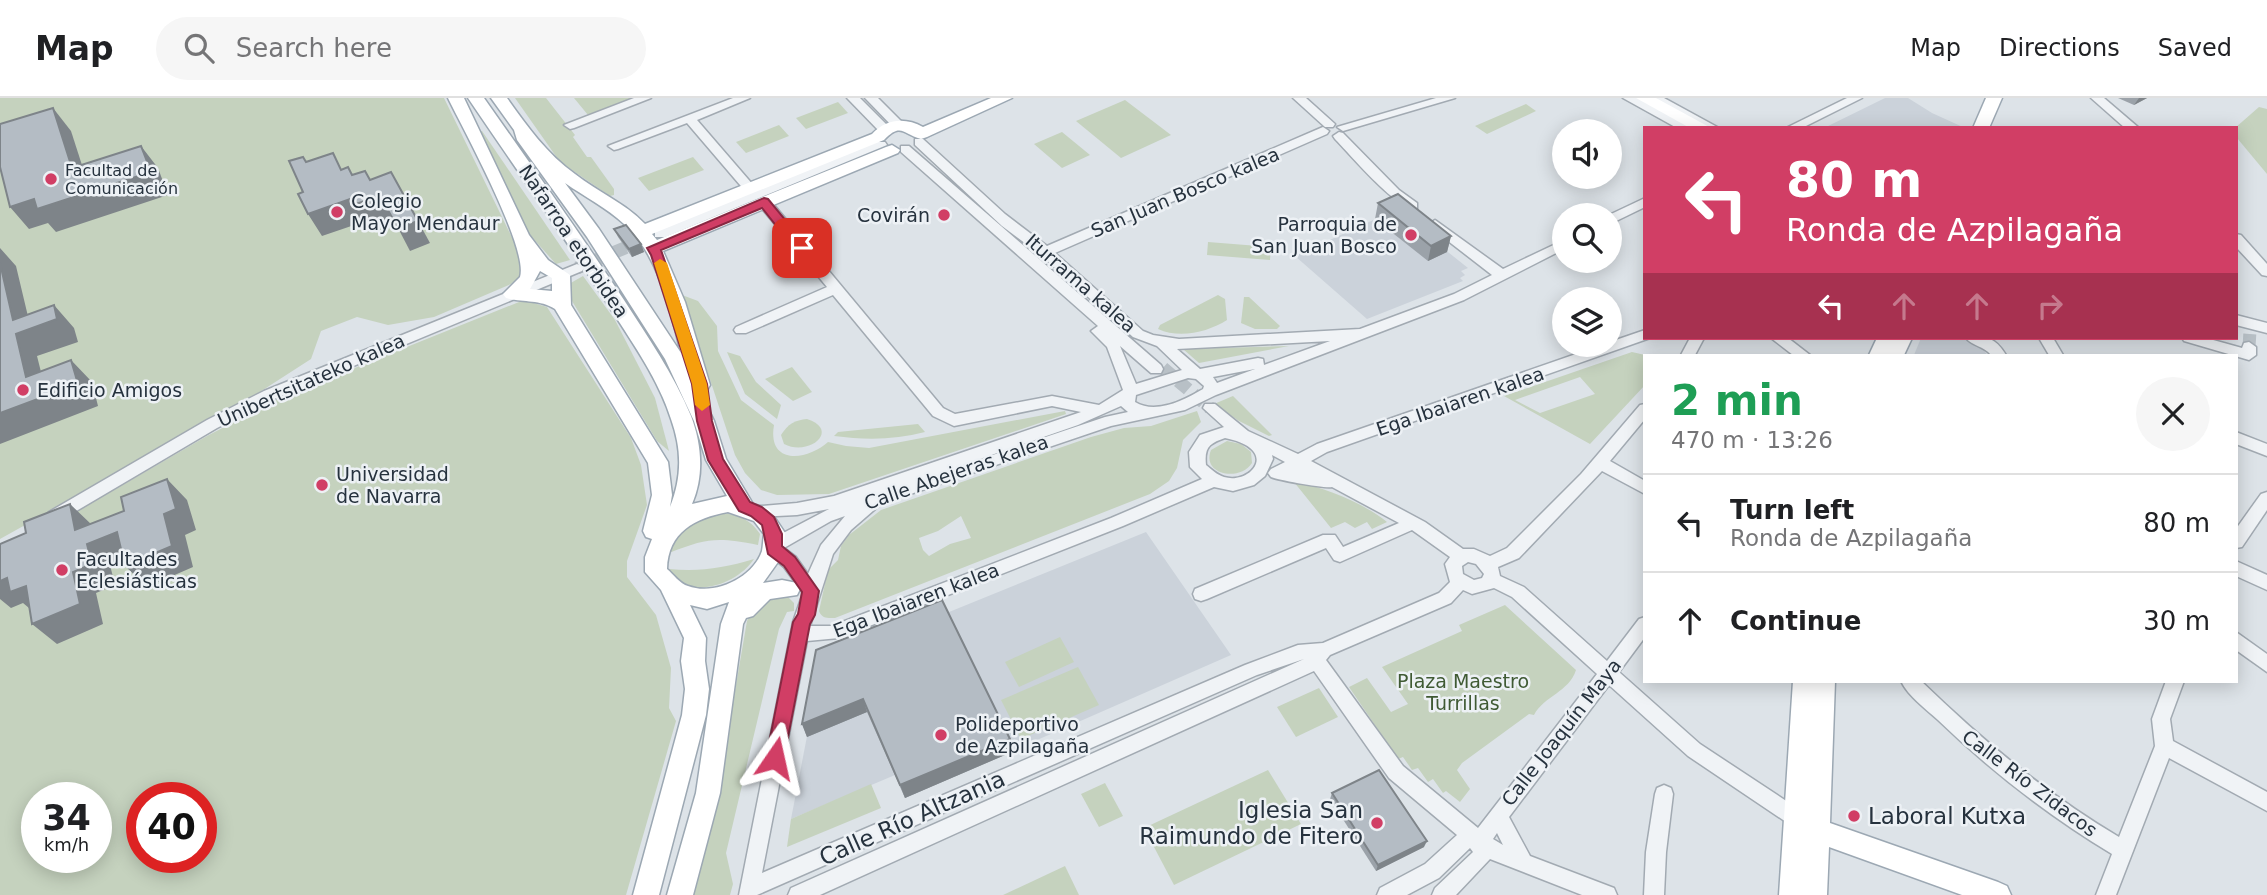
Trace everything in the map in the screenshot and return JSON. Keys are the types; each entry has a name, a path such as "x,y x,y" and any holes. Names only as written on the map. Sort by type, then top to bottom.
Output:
{"main road":[{"path":"456,98 524,239 542,264 569,272 562,305"},
{"name":"Nafarroa etorbidea","path":"476,98 604,284 651,357 665,387 677,429 679,456 664,527 644,561 648,577 676,620 693,661"},
{"name":"Nafarroa etorbidea","path":"499,98 522,131 560,172 652,238 699,384 704,421"},
{"path":"652,238 764,202 981,98"},
{"path":"652,238 750,188 1004,98"},
{"path":"1638,98 1692,126"},
{"path":"1644,98 1699,126"},
{"path":"1982,126 1994,98"},
{"path":"1997,126 2008,98"},
{"name":"Nafarroa etorbidea","path":"522,131 622,275 674,357 704,421 716,460 751,509"},
{"path":"512,294 530,279 532,268 524,239"},
{"path":"512,294 547,296 562,305 658,462 664,527 655,559 656,572 672,591 689,597 708,598 729,594 750,584"},
{"path":"664,527 695,511 728,504 751,509 772,528 774,548 770,561 750,584 732,624 708,793 680,895"},
{"path":"726,675 741,618 751,601 765,590 800,590"},
{"name":"Nafarroa etorbidea","path":"646,895 694,715 695,638 672,591"},
{"path":"1805,683 1807,826 1814,895"},
{"path":"1792,895 1807,826 1823,683"},
{"path":"1807,826 1998,895"}],"street":[{"path":"570,125 645,98"},
{"path":"614,146 744,98"},
{"name":"Iturrama kalea","path":"853,98 1046,252 1138,334 1162,343 1211,385 1211,391"},
{"name":"Iturrama kalea","path":"871,98 899,137 1009,243 1039,264 1160,369 1032,250 1001,217"},
{"path":"1299,98 1326,128 1329,136 1444,99"},
{"path":"1629,98 1683,126"},
{"path":"1655,98 1709,126"},
{"path":"1796,126 1856,98"},
{"path":"2096,98 2131,126"},
{"path":"689,118 750,188"},
{"name":"San Juan Bosco kalea","path":"1046,252 1326,128"},
{"path":"1341,132 1395,192 1503,276"},
{"path":"652,238 899,137"},
{"path":"764,202 938,412 954,419 1041,402 1068,403 1099,410"},
{"path":"1622,214 1643,203"},
{"path":"2238,240 2267,272"},
{"name":"Iturrama kalea","path":"1009,243 1016,254 1113,345 1129,393"},
{"path":"1211,391 1305,353 1459,297 1552,250"},
{"name":"Unibertsitateko kalea","path":"43,524 212,424 269,395 569,272"},
{"path":"741,330 834,289"},
{"path":"2246,325 2267,328"},
{"path":"1162,343 1359,334"},
{"name":"Ega Ibaiaren kalea","path":"1270,472 1300,461 1322,448 1643,336"},
{"path":"1781,340 1802,354"},
{"path":"1976,340 1994,350"},
{"path":"2196,340 2249,355 2249,348"},
{"path":"1197,373 1305,353"},
{"name":"Calle Abejeras kalea","path":"751,509 835,502 1080,418 1129,393 1197,373"},
{"name":"Calle Abejeras kalea","path":"774,548 825,517 1102,423 1145,414 1202,397 1211,391"},
{"path":"1129,393 1128,405 1145,414"},
{"path":"1068,403 1080,418"},
{"path":"1213,436 1212,423 1206,409 1251,438 1300,461 1402,517 1453,549 1460,557"},
{"path":"1643,411 1600,463 1513,553 1490,571 1478,587 1460,582 1452,568 1460,557 1472,555 1490,571 1518,592 1694,750 1807,826"},
{"path":"1270,472 1266,459 1251,438 1225,432 1205,439 1197,452 1198,467 1213,481 1230,485 1242,484 1270,472 1309,477 1370,501"},
{"path":"2238,439 2267,450"},
{"path":"1600,463 1643,487"},
{"name":"Ega Ibaiaren kalea","path":"1147,510 1198,467"},
{"name":"Ega Ibaiaren kalea","path":"801,628 833,633 1147,510 1213,481"},
{"path":"2238,539 2267,498"},
{"path":"800,590 825,549 854,517 875,501"},
{"path":"1201,594 1329,540 1340,555 1405,527"},
{"path":"748,892 801,628 800,590 796,569 774,548"},
{"path":"2238,569 2267,583"},
{"name":"Calle Río Altzania","path":"798,895 1308,666 1319,654 1445,598 1460,582"},
{"path":"750,584 779,585 800,590"},
{"name":"Calle Joaquín Maya","path":"1442,895 1480,858 1483,853 1479,841 1497,815 1643,627"},
{"path":"2242,644 2267,664"},
{"name":"Calle Río Altzania","path":"748,892 1262,665 1298,652 1319,654"},
{"path":"1319,654 1396,772 1494,851 1607,895"},
{"name":"Calle Río Zidacos","path":"1912,683 1982,752 2096,835 2124,851"},
{"path":"2106,895 2164,746 2161,719 2174,683"},
{"path":"1076,747 1080,759 1095,760 1103,746 1095,738"},
{"path":"2164,746 2267,802"},
{"path":"1654,895 1656,852 1664,794"},
{"path":"1497,815 1524,864"},
{"path":"1387,895 1432,871 1463,842 1469,839 1479,841"}],"shaded area":[{"path":"1885,98 1908,98 1961,126 1828,126"},
{"path":"1395,210 1468,268 1461,271 1465,275 1460,278 1463,281 1367,319 1295,256"},
{"path":"1920,340 1968,340 1981,345 1986,354 1914,354"},
{"path":"1146,532 1231,655 905,798 895,775 791,819 821,664"}],"green space":[{"path":"0,98 444,98 521,256 523,274 511,284 434,317 388,325 357,317 321,331 311,359 235,408 0,539"},
{"path":"515,98 546,98 575,135 573,137 587,157 591,157 614,189 614,195 610,196 560,162"},
{"path":"574,98 635,98 588,115"},
{"path":"1125,100 1171,135 1121,158 1076,121"},
{"path":"838,102 848,113 806,129 796,118"},
{"path":"1526,104 1536,111 1487,134 1475,126"},
{"path":"2259,107 2267,109 2267,174 2238,139 2237,126"},
{"path":"779,125 789,136 746,153 736,142"},
{"path":"482,131 570,260 556,264 529,234 479,132"},
{"path":"1062,132 1090,155 1062,168 1034,144"},
{"path":"693,157 704,170 649,191 638,178"},
{"path":"1208,242 1271,247 1270,260 1207,255"},
{"path":"583,276 615,320 655,398 669,451 657,441 572,301 569,284"},
{"path":"682,295 698,301 717,326 718,351 741,400 774,425 773,438 777,447 790,456 810,453 828,442 869,448 1065,411 1066,414 829,494 777,495 761,490 745,473 735,455"},
{"path":"1218,295 1225,299 1227,320 1194,333 1175,334 1158,329 1160,325"},
{"path":"1244,297 1249,297 1280,326 1277,329 1255,329 1241,323"},
{"name":"Universidad de Navarra","path":"524,300 547,307 631,438 641,465 647,505 627,561 627,577 656,615 671,668 669,708 676,721 626,895 0,895 0,556 207,436 280,398"},
{"path":"1289,346 1199,363 1183,349"},
{"path":"727,352 740,356 756,382 781,405 777,419 745,394"},
{"path":"1632,352 1643,355 1643,387 1590,444 1504,396","holes":["1580,377 1595,394 1540,413 1515,400"]},
{"path":"792,367 812,392 793,401 765,379"},
{"path":"1233,396 1272,435 1239,421 1214,404"},
{"path":"1197,411 1201,422 1183,440 1177,468 1169,481 1150,494 835,618 826,618 820,614 828,570 838,560 841,546 849,535 881,510 1091,437 1124,428 1151,426","holes":["961,516 971,538 950,544 929,556 923,550 919,538 938,531"]},
{"path":"807,419 821,429 818,440 803,447 784,444 781,435 786,428"},
{"path":"918,424 925,432 880,438 834,436 838,432"},
{"path":"1227,441 1241,444 1251,452 1252,463 1246,469 1231,474 1216,470 1212,465 1209,459 1211,450"},
{"path":"1294,482 1343,497 1367,508 1387,522 1372,529 1367,522 1355,528 1345,522 1331,528"},
{"path":"723,513 739,517 753,525 760,534 758,545 712,540 669,553 682,530 705,517"},
{"path":"754,559 736,576 712,586 688,585 677,579 669,569 712,568"},
{"path":"787,596 794,603 794,611 787,612 779,629 726,853 733,884 730,895 689,895 714,813 747,621 759,598"},
{"name":"Plaza Maestro Turrillas","path":"1505,605 1576,670 1568,684 1544,703 1534,715 1529,714 1462,763 1457,770 1470,789 1460,802 1446,791 1443,793 1433,779 1428,782 1418,768 1412,770 1403,757 1398,759 1349,687 1367,678 1391,712 1408,704 1382,667 1462,631 1459,625"},
{"path":"1060,637 1074,662 1019,687 1005,662"},
{"path":"1078,667 1099,705 1021,739 1001,700"},
{"path":"1319,688 1338,717 1296,737 1277,707"},
{"path":"1268,770 1301,824 1174,885 1144,828"},
{"path":"1105,783 1123,816 1099,827 1081,794"},
{"path":"871,784 881,808 787,847 791,819"},
{"path":"1065,866 1079,895 1003,895"}],"building":[{"path":"53,108 72,168 141,146 151,172 37,209 34,199 10,207 0,167 0,124"},
{"path":"333,153 341,170 348,167 352,175 365,171 370,180 391,172 418,221 398,228 380,196 356,204 353,198 308,214 298,194 303,192 289,161 303,157 306,162"},
{"path":"1398,194 1451,236 1431,246 1378,203"},
{"path":"626,225 641,244 629,249 614,229"},
{"path":"0,263 13,320 54,305 57,319 16,334 26,377 71,360 78,384 0,413"},
{"path":"167,479 176,509 164,514 172,546 125,566 117,532 87,544 92,564 73,572 80,604 32,624 26,586 10,592 7,578 0,581 0,544 26,533 24,522 70,504 75,530 124,511 121,497"},
{"path":"942,600 1010,739 900,785 863,699 802,724 816,650"},
{"name":"Iglesia San Raimundo de Fitero","path":"1379,770 1427,841 1378,865 1332,793"}],"tunnel":[{"path":"577,268 644,240"},
{"path":"2249,347 2250,331"},
{"path":"1163,368 1210,408"}],"slow traffic":[{"path":"660,263 699,384 702,405"}],"place":[{"name":"Facultad de Comunicación","path":"51,179"},
{"name":"Colegio Mayor Mendaur","path":"337,212"},
{"name":"Covirán","path":"944,215"},
{"name":"Parroquia de San Juan Bosco","path":"1411,235"},
{"name":"Edificio Amigos","path":"23,390"},
{"name":"Universidad de Navarra","path":"322,485"},
{"name":"Facultades Eclesiásticas","path":"62,570"},
{"name":"Polideportivo de Azpilagaña","path":"941,735"},
{"name":"Laboral Kutxa","path":"1854,816"},
{"name":"Iglesia San Raimundo de Fitero","path":"1377,823"}],"route":[{"path":"775,758 802,622 811,591 790,562 774,549 774,534 768,521 757,511 744,506 716,460 704,421 699,384 658,254 653,248 764,202 802,248"}]}
